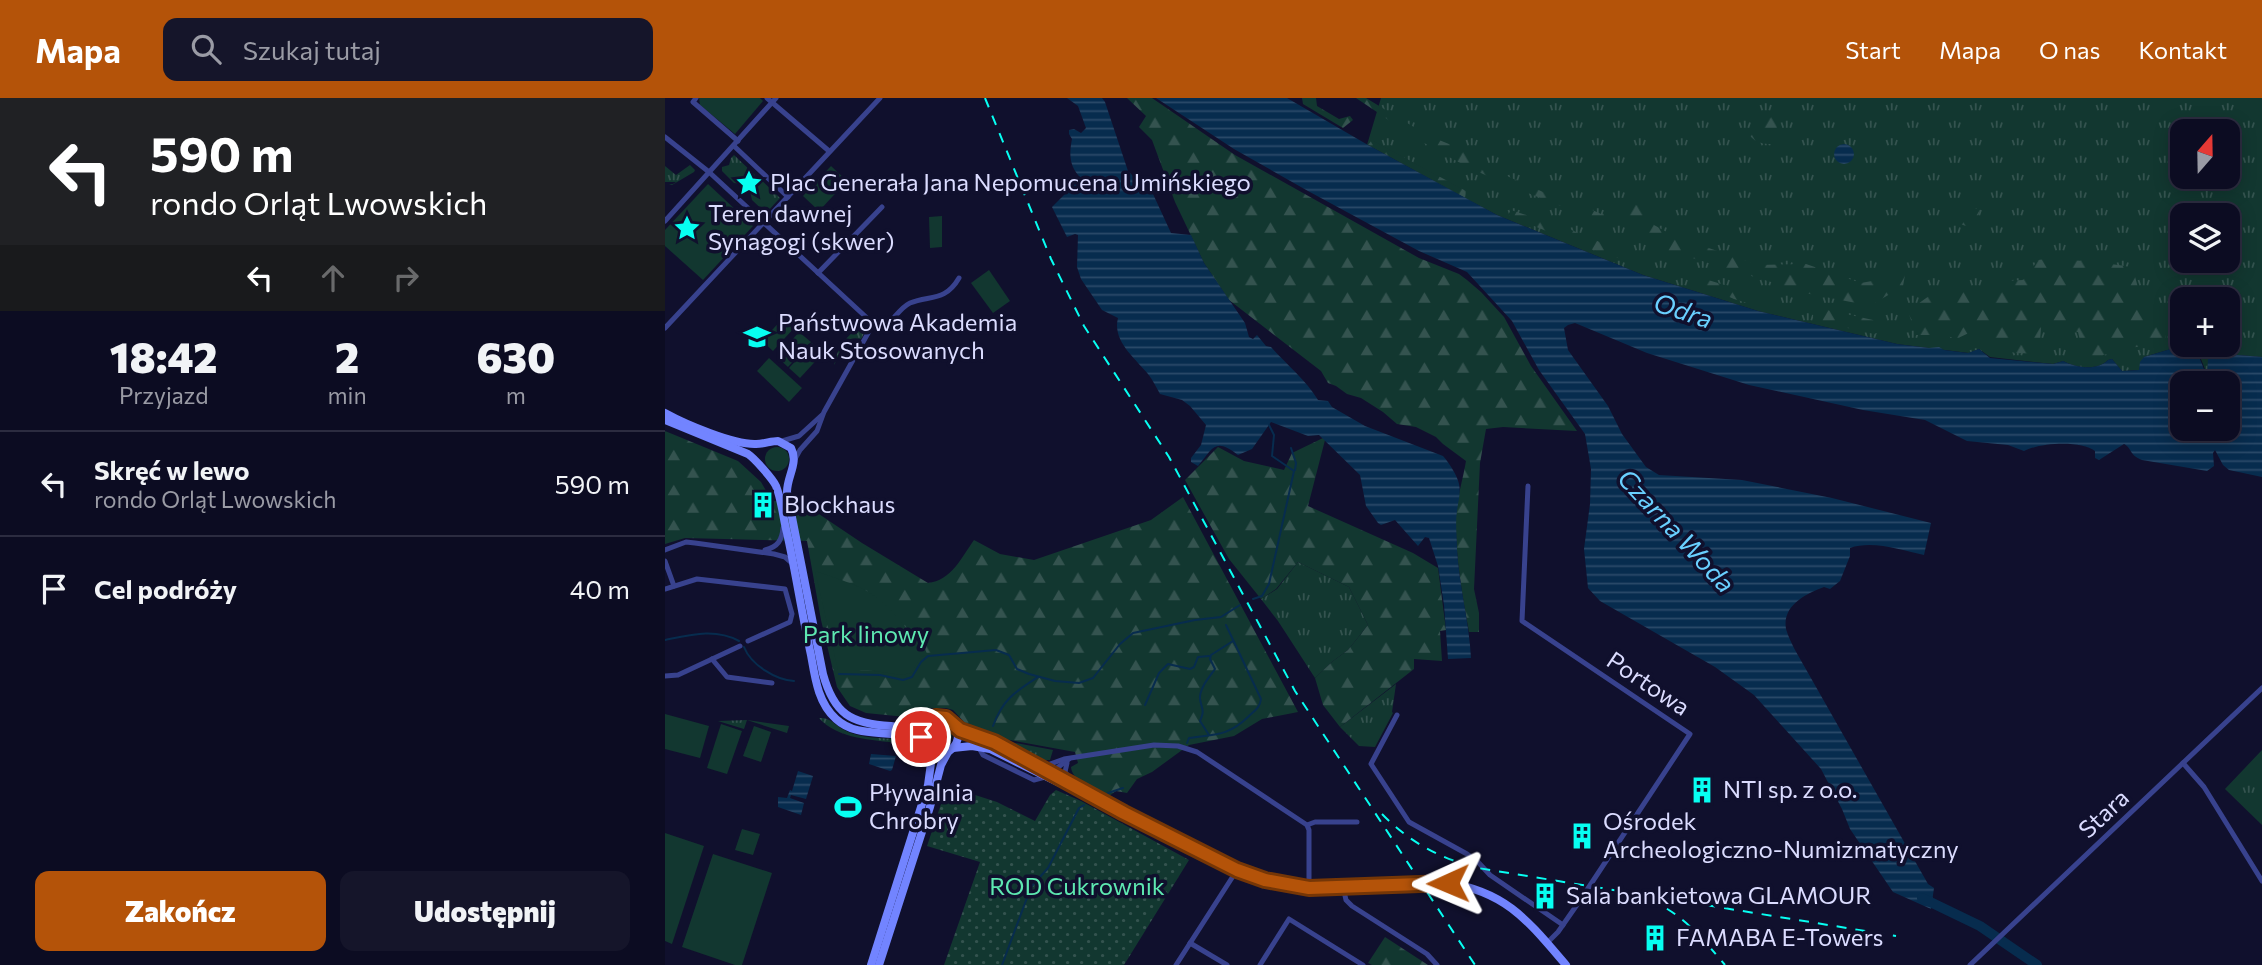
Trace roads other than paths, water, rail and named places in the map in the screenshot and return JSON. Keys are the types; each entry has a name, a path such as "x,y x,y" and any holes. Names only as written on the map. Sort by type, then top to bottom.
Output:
{"main road":[{"path":"665,413 698,428 744,443 778,441 791,448 795,461 790,471 787,492 820,662 830,697 847,716 867,724 912,727 939,716 949,719 965,732 994,742 1040,766 1048,775 1074,785 1093,797"},
{"path":"665,420 743,452 758,464 776,487 818,691 828,710 844,725 857,731 907,736 936,754 978,746 999,753 1237,870 1273,882 1309,888 1436,882 1464,885 1491,894 1514,909 1566,965"},
{"path":"758,464 758,454 768,442"},
{"path":"767,475 779,477 790,471"},
{"path":"871,965 928,785 931,763 921,733 925,723"},
{"path":"879,965 941,765 958,736 956,726"}],"street":[{"path":"696,98 693,102 788,197"},
{"path":"767,98 774,100 829,151"},
{"path":"665,328 880,98"},
{"path":"665,221 774,100"},
{"path":"665,137 709,172 765,223 867,318 872,326"},
{"path":"818,273 882,207"},
{"path":"872,326 885,326 909,303 939,297 959,278"},
{"path":"795,461 801,448 817,431 824,412 872,326"},
{"path":"778,441 799,436 824,412"},
{"name":"Portowa","path":"1528,486 1522,621 1691,734 1563,925 1547,943"},
{"path":"751,551 776,546 781,539 783,517"},
{"path":"665,550 686,542 779,555 789,559 794,565"},
{"path":"665,561 674,586"},
{"path":"665,589 697,579 785,589 792,614 790,622 748,641"},
{"path":"665,677 678,675 740,646"},
{"path":"712,659 727,677 772,683"},
{"name":"Stara","path":"1970,965 2262,688"},
{"path":"1397,715 1371,764 1404,816 1416,827 1467,854 1490,875 1563,925"},
{"path":"1040,766 1154,745 1178,746 1206,756 1307,825 1309,888"},
{"path":"1048,775 1072,758"},
{"path":"1072,758 1066,764 1065,772 1074,785"},
{"path":"2183,763 2204,787 2262,881"},
{"path":"1307,825 1315,822 1357,822"},
{"path":"1176,965 1237,870"},
{"path":"1343,887 1346,900 1352,906 1427,954 1437,965"},
{"path":"1260,965 1289,919 1363,965"},
{"path":"1190,943 1227,965"}],"water":[{"path":"1067,98 1102,98 1128,171 1147,181 1171,233 1191,235 1204,263 1245,323 1249,337 1253,339 1257,335 1266,346 1271,347 1318,400 1328,401 1332,407 1365,426 1443,456 1448,462 1460,487 1456,520 1457,549 1471,658 1448,659 1438,566 1429,538 1425,537 1418,546 1395,520 1381,525 1378,523 1366,506 1360,475 1319,435 1308,436 1271,422 1252,449 1238,455 1219,446 1211,450 1198,466 1191,462 1201,445 1206,425 1182,400 1160,394 1150,376 1121,342 1118,318 1102,310 1081,279 1077,267 1078,235 1067,237 1052,207 1081,178 1071,160 1072,139 1069,130 1074,129 1081,133 1086,128 1078,106"},
{"name":"Odra","path":"1156,98 1287,98 1497,215 1643,275 1758,311 1897,344 1939,347 1968,353 1979,349 1990,358 2053,364 2063,361 2087,367 2099,366 2112,359 2122,371 2139,370 2144,357 2170,349 2170,357 2199,357 2205,371 2170,371 2170,441 2240,441 2240,371 2207,371 2208,358 2240,355 2262,357 2262,477 2229,470 2215,450 2214,466 2207,471 2142,460 2124,444 2099,460 2095,458 2095,451 2080,445 2049,445 2024,451 2008,445 1967,441 1925,420 1863,410 1749,385 1647,353 1575,323 1564,328 1568,350 1608,406 1622,434 1646,467 1659,475 1742,480 1832,498 1931,523 1924,555 1877,545 1850,548 1850,556 1840,581 1830,589 1824,587 1797,602 1788,613 1786,629 1795,650 1928,884 1934,888 1931,909 1893,892 1850,829 1821,769 1754,695 1715,667 1600,601 1588,588 1584,549 1591,469 1585,434 1539,370 1512,321 1467,272 1419,251 1234,149"},
{"path":"1840,144 1848,144 1854,154 1848,164 1840,164 1834,158 1834,150"},
{"path":"871,754 896,756 892,770 869,764"},
{"path":"798,771 813,776 806,799 791,795 790,798 804,803 801,815 778,807 778,797 787,798"}],"waterway":[{"path":"1253,599 1262,596 1269,584 1294,471 1272,456 1274,435 1269,425"},
{"path":"1291,448 1296,463 1295,470"},
{"path":"839,674 880,675 903,680 912,677 928,656 996,650 1009,655 1017,669 1029,674 1055,681 1079,683 1093,678 1120,644 1133,633 1221,617 1240,605"},
{"path":"1187,743 1189,738 1220,734 1233,728 1258,707 1261,699 1226,625"},
{"path":"665,640 712,634 739,641"},
{"path":"1209,735 1200,721 1203,712 1201,691 1215,669 1211,655 1233,641"},
{"path":"744,647 752,660 765,670 780,678 794,681"},
{"path":"1145,705 1159,673 1168,664 1190,669 1194,667 1198,657 1209,656"},
{"path":"993,726 1001,709 1011,697 1038,677"},
{"path":"1108,793 1123,788"},
{"path":"1002,965 1031,887 1048,868 1079,808 1084,805"},
{"name":"Czarna Woda","path":"1922,898 1980,926 2037,965"}],"railway":[{"path":"985,98 1051,259 1084,326 1169,457 1295,691 1475,965"},
{"path":"1382,814 1403,833 1426,848 1451,860 1478,868 1896,936"},
{"path":"1650,900 1673,912 1725,965"}],"place":[{"name":"Plac Generała Jana Nepomucena Umińskiego","path":"749,183"},
{"name":"Teren dawnej Synagogi (skwer)","path":"687,228"},
{"name":"Państwowa Akademia Nauk Stosowanych","path":"757,337"},
{"name":"Blockhaus","path":"763,505"},
{"name":"NTI sp. z o.o.","path":"1702,790"},
{"name":"Pływalnia Chrobry","path":"848,807"},
{"name":"Ośrodek Archeologiczno-Numizmatyczny","path":"1582,836"},
{"name":"Sala bankietowa GLAMOUR","path":"1545,896"},
{"name":"FAMABA E-Towers","path":"1655,938"}],"park label":[{"name":"Park linowy","path":"866,635"},
{"name":"ROD Cukrownik","path":"1077,887"}]}
